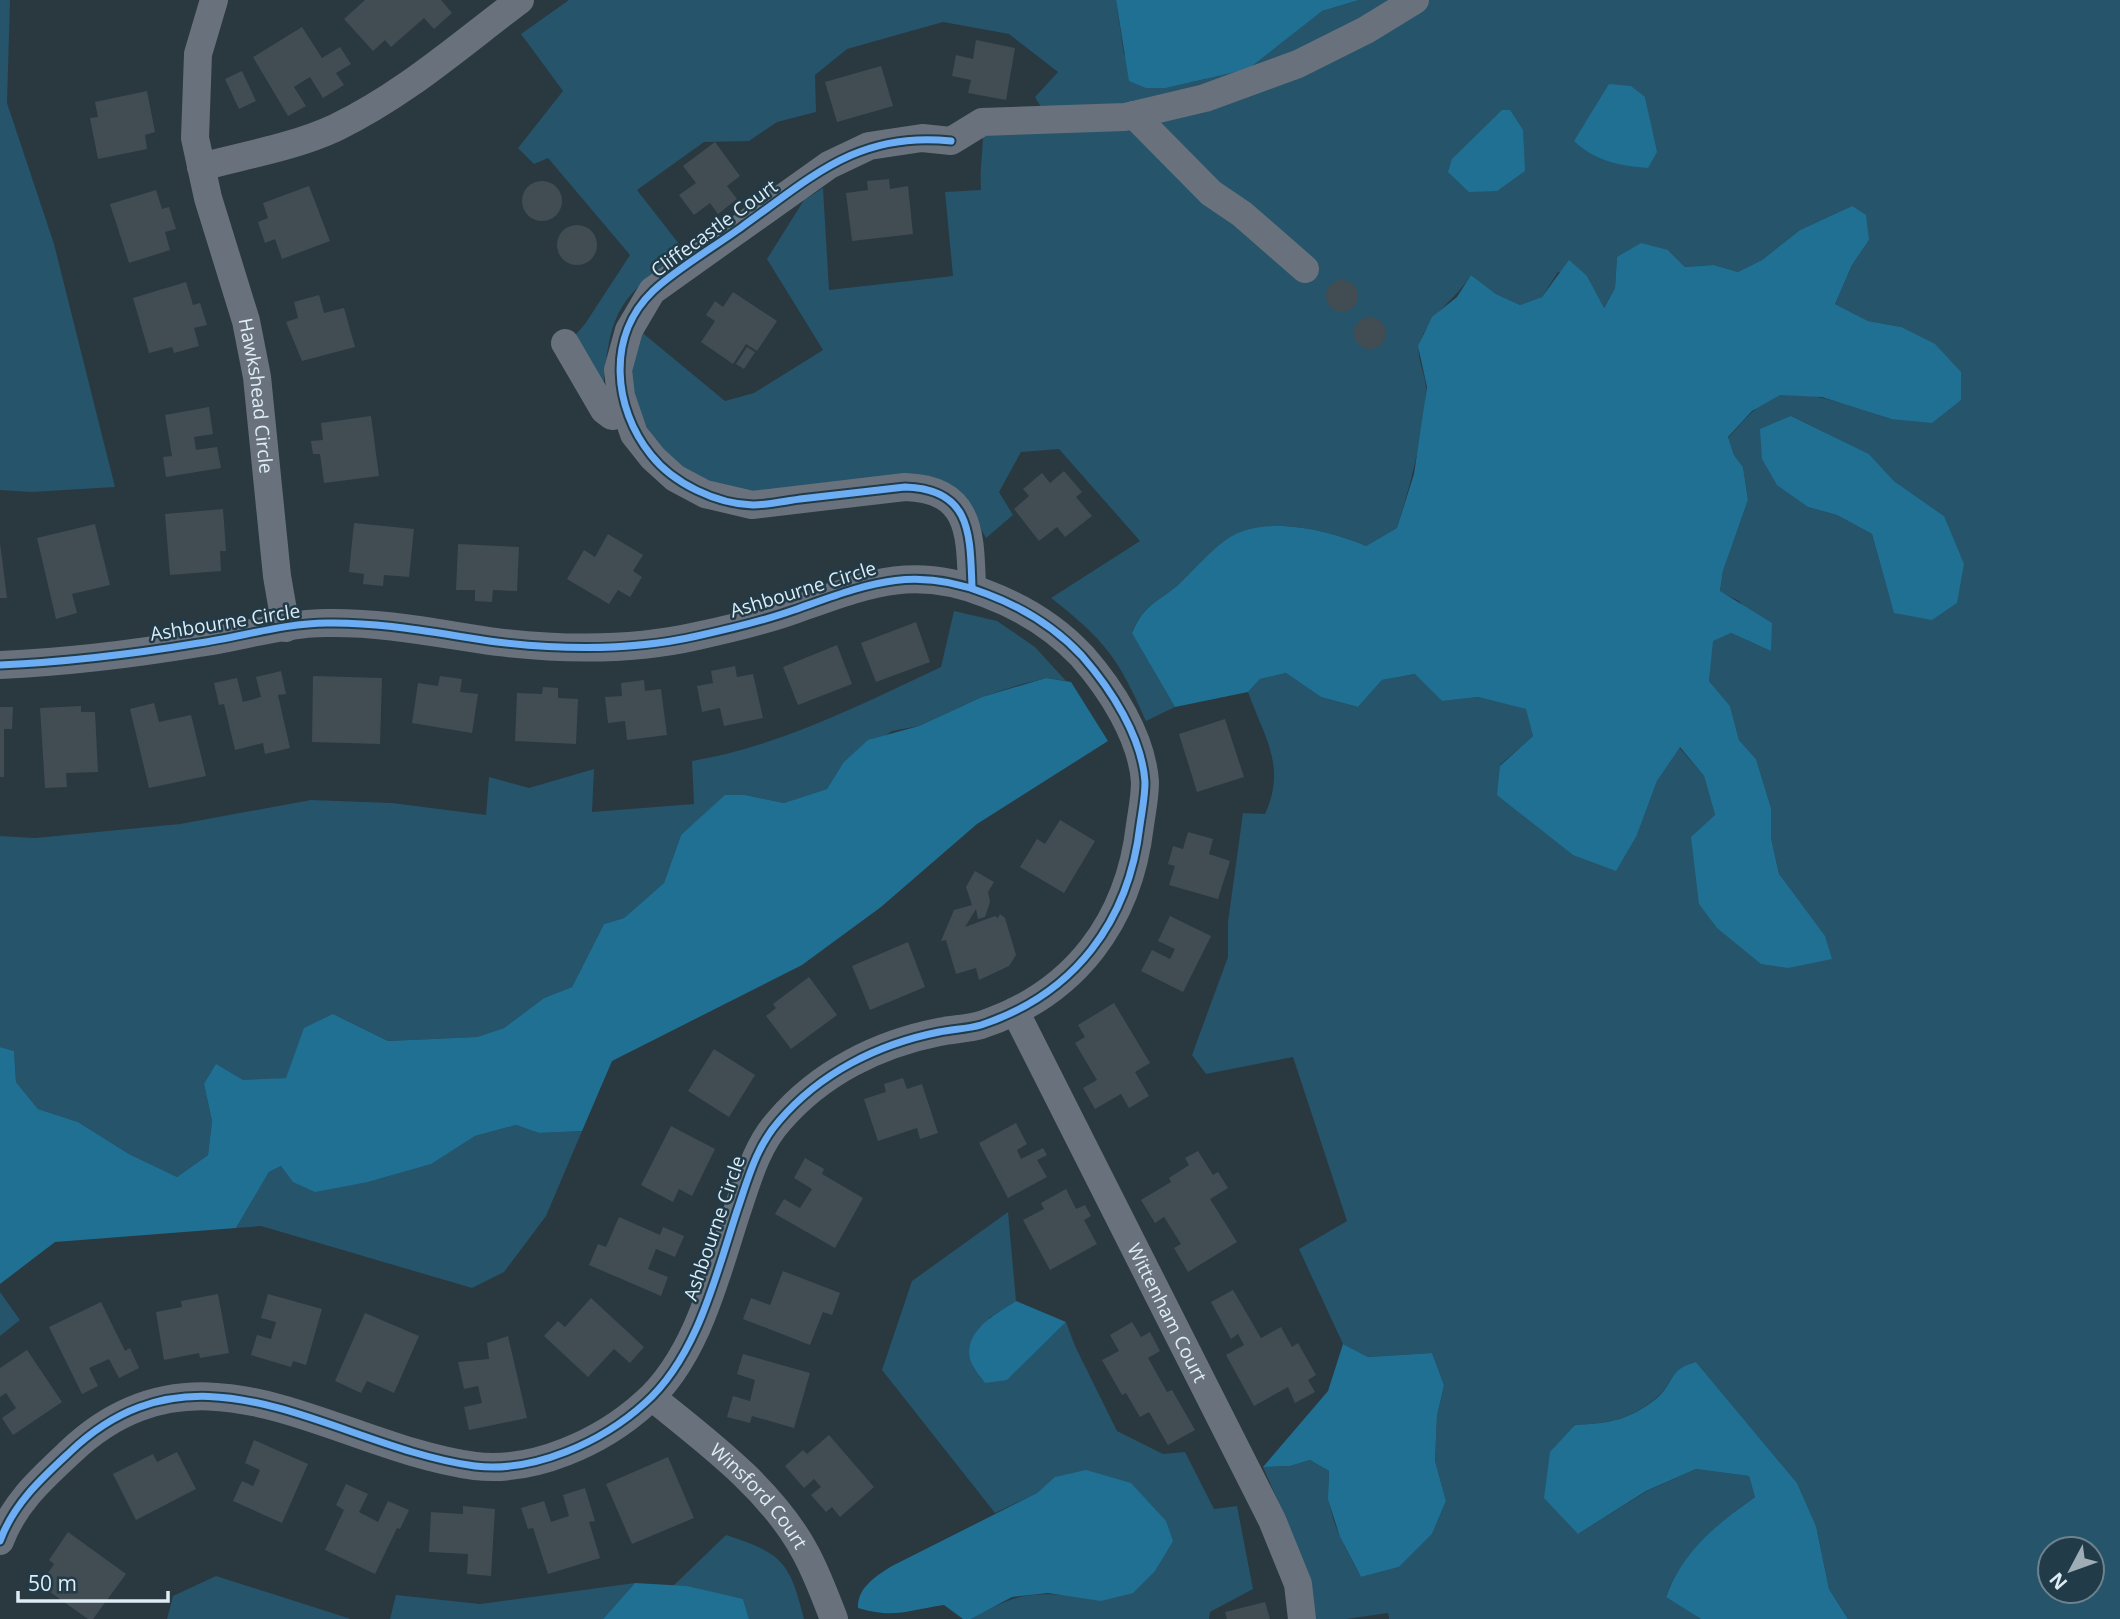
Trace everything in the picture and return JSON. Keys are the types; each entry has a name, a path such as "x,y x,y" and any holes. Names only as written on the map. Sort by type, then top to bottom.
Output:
{"street":[{"name":"Hawkshead Circle","path":"214,0 198,54 194,104 195,138 246,321 257,377 277,576 286,628"},
{"path":"201,167 332,129 376,107 419,79 520,0"},
{"path":"1134,114 1205,98 1298,64 1366,30 1415,0"},
{"path":"1134,114 1211,193 1242,214 1305,269"},
{"name":"Cliffecastle Court","path":"972,587 969,531 961,514 946,496 927,487 905,487 752,505 705,494 675,478 653,458 634,434 625,413 618,370 629,330 652,291 845,156 869,146 896,141 922,138 951,141 982,122 1134,114"},
{"path":"565,343 604,410 612,416 625,413"},
{"name":"Ashbourne Circle","path":"0,665 51,663 111,656 318,623 394,625 499,642 586,649 695,637 785,613 855,587 893,578 931,577 972,587 1007,602 1046,624 1077,651 1121,713 1138,746 1145,778 1136,862 1104,936 1086,959 1044,994 1015,1011 974,1028 942,1031 886,1046 859,1058 839,1069 780,1120 755,1157 705,1305 681,1358 653,1398 623,1421 588,1442 521,1465 478,1466 418,1452 255,1400 196,1396 152,1403 127,1412 86,1436 34,1486 8,1519 0,1541"},
{"name":"Wittenham Court","path":"1015,1011 1272,1520 1298,1584 1303,1619"},
{"name":"Winsford Court","path":"653,1398 726,1459 780,1515 804,1549 834,1619"}],"shaded area":[{"path":"0,0 10,0 7,103 54,244 115,487 31,492 0,490"},
{"path":"569,0 1116,0 1124,54 1146,88 1166,88 1205,79 1322,11 1359,0 2120,0 2120,1619 1848,1619 1829,1589 1816,1526 1797,1483 1696,1362 1676,1372 1656,1398 1636,1412 1608,1422 1574,1425 1578,1534 1647,1491 1696,1469 1749,1476 1755,1497 1703,1540 1681,1567 1666,1596 1701,1619 1389,1619 1388,1613 1346,1619 1316,1619 1294,1542 1263,1467 1290,1466 1310,1460 1329,1471 1332,1514 1361,1577 1399,1567 1432,1534 1446,1501 1435,1461 1437,1416 1444,1385 1432,1353 1368,1357 1343,1344 1299,1249 1347,1221 1293,1057 1206,1074 1192,1055 1228,957 1228,922 1243,813 1265,814 1274,781 1271,752 1248,692 1260,679 1286,673 1321,697 1358,707 1382,680 1416,674 1442,701 1478,697 1527,709 1533,736 1500,765 1637,835 1657,781 1679,747 1704,776 1715,815 1798,904 1779,874 1771,838 1771,808 1756,759 1739,740 1730,706 1709,681 1712,641 1731,633 1771,651 1739,601 1720,592 1723,571 1748,500 1743,467 1734,455 1728,438 1763,403 1789,393 1835,401 1891,419 1901,327 1868,321 1835,304 1852,265 1869,240 1852,206 1800,230 1762,260 1738,272 1714,265 1685,267 1668,250 1617,257 1615,288 1603,309 1587,276 1558,272 1542,297 1520,305 1496,294 1471,275 1429,324 1420,343 1419,354 1426,385 1422,426 1416,460 1397,528 1366,546 1321,531 1287,526 1255,528 1240,532 1224,541 1179,584 1147,609 1132,632 1175,707 1146,721 1109,652 1085,626 1051,598 1140,541 1059,449 1021,452 999,492 1013,515 986,538 969,508 957,495 745,492 716,487 671,460 639,417 628,374 639,330 725,401 754,393 823,350 767,259 804,200 823,188 829,290 953,276 945,192 981,190 981,114 1044,112 1035,97 1058,72 1009,34 943,22 847,49 815,75 816,112 777,122 749,141 704,142 637,190 683,249 644,281 621,308 609,342 603,392 571,340 585,324 630,255 548,158 534,164 518,148 563,91 521,34","holes":["1645,97 1656,152 1574,141 1591,115","1791,416 1869,454 1894,481 1944,516 1894,612 1872,534 1837,515 1808,507"]},
{"path":"1116,0 1359,0 1322,11 1248,69 1166,88 1146,88 1129,81"},
{"path":"1609,84 1631,86 1645,97 1657,152 1648,168 1608,161 1590,153 1574,141"},
{"path":"1502,110 1510,110 1523,130 1525,171 1497,191 1469,192 1448,172 1452,159"},
{"path":"1852,206 1866,215 1869,240 1852,265 1835,304 1868,321 1901,327 1935,344 1961,372 1961,400 1932,423 1891,419 1822,397 1780,395 1752,411 1728,437 1734,455 1743,467 1748,500 1723,571 1720,591 1772,623 1771,651 1731,633 1713,641 1709,681 1730,706 1739,740 1756,759 1771,808 1771,838 1779,874 1825,936 1832,959 1788,968 1761,964 1717,928 1699,904 1691,837 1715,815 1704,776 1680,747 1657,781 1637,835 1616,871 1573,855 1497,795 1500,766 1533,736 1526,709 1478,697 1442,701 1415,674 1382,680 1358,707 1321,697 1286,673 1260,679 1248,692 1175,707 1132,633 1147,609 1179,584 1224,541 1240,532 1255,528 1287,526 1321,531 1366,546 1397,528 1414,474 1427,387 1418,346 1432,317 1457,297 1471,275 1496,294 1520,305 1542,297 1569,260 1587,276 1604,308 1615,288 1617,257 1641,243 1668,250 1685,267 1714,265 1738,272 1762,260 1800,230"},
{"path":"1791,416 1869,454 1894,481 1944,516 1964,564 1957,603 1932,620 1894,613 1872,534 1837,515 1808,507 1777,485 1762,459 1760,429"},
{"path":"954,611 997,621 1035,647 1066,681 1046,678 1019,685 982,697 919,726 892,731 843,763 827,789 784,803 745,795 699,820 681,835 664,883 624,918 604,924 572,987 544,998 504,1028 477,1037 388,1041 333,1014 287,1078 204,1084 212,1121 208,1155 177,1177 129,1154 78,1122 38,1109 16,1082 14,1051 0,1047 0,836 35,838 180,824 311,800 392,803 486,815 489,777 529,788 594,769 592,812 694,804 692,761 756,746 788,735 941,667"},
{"path":"1046,678 1071,682 1108,741 977,824 881,907 802,965 612,1061 582,1131 539,1133 516,1125 475,1136 431,1164 368,1182 315,1192 293,1182 281,1166 269,1172 236,1228 55,1242 0,1284 0,1047 14,1051 16,1082 38,1109 78,1122 129,1154 177,1177 208,1155 212,1121 204,1084 216,1064 243,1080 286,1078 304,1028 333,1014 388,1041 477,1037 504,1028 544,998 572,987 604,924 624,918 664,883 681,835 725,795 745,795 784,803 827,789 843,763 868,740 919,726 982,697"},
{"path":"516,1125 539,1133 582,1131 546,1216 504,1272 472,1288 261,1226 236,1228 269,1172 281,1166 368,1182 430,1164 475,1136"},
{"path":"1008,1212 1016,1301 989,1318 1007,1380 1066,1322 1117,1431 1163,1454 1185,1452 1214,1509 1237,1506 1253,1589 1210,1612 1209,1619 971,1619 1020,1597 1043,1594 1073,1596 1056,1477 1037,1493 995,1513 882,1370 912,1281"},
{"path":"0,1292 20,1320 0,1336"},
{"path":"1016,1301 1066,1322 1007,1380 985,1383 970,1359 972,1340 983,1324"},
{"path":"1343,1344 1368,1357 1432,1353 1444,1385 1437,1416 1435,1461 1446,1501 1432,1534 1399,1567 1361,1577 1340,1537 1328,1499 1329,1471 1310,1460 1290,1466 1263,1467 1328,1391"},
{"path":"1696,1362 1797,1483 1816,1526 1829,1589 1848,1619 1701,1619 1666,1597 1682,1566 1702,1540 1755,1497 1749,1476 1696,1469 1646,1491 1578,1534 1544,1498 1550,1452 1575,1425 1609,1422 1637,1412 1663,1392 1676,1372"},
{"path":"1086,1470 1131,1483 1166,1521 1173,1541 1155,1571 1133,1593 1101,1601 1048,1593 1012,1597 971,1619 963,1619 944,1605 892,1613 858,1608 864,1589 874,1578 892,1566 1037,1493 1055,1477"},
{"path":"726,1535 760,1548 781,1562 794,1584 804,1619 749,1619 743,1599 673,1586"},
{"path":"216,1576 351,1619 167,1619 173,1596"},
{"path":"635,1583 603,1619 390,1619 396,1595 480,1604"},
{"path":"635,1583 687,1586 743,1599 749,1619 603,1619"}],"building":[{"path":"365,0 441,0 452,13 434,29 424,18 391,47 385,40 373,51 344,19"},
{"path":"302,27 322,58 340,47 351,64 336,73 344,85 323,98 310,77 294,87 306,106 288,116 253,57"},
{"path":"976,40 1015,48 1006,100 968,93 971,80 952,76 956,55 973,59"},
{"path":"881,66 893,106 837,122 825,82"},
{"path":"242,71 256,101 239,109 225,79"},
{"path":"147,91 155,132 145,135 147,149 98,159 90,118 98,117 95,102"},
{"path":"715,142 740,176 727,186 737,199 718,214 710,203 694,215 679,195 696,183 683,166"},
{"path":"889,179 890,189 908,186 913,234 852,241 846,193 868,190 867,181"},
{"path":"542,181 550,182 556,187 561,193 561,209 556,215 550,220 542,221 534,220 528,215 523,209 522,201 523,193 528,187 534,182"},
{"path":"309,186 330,241 282,259 275,239 265,243 258,222 268,218 263,203"},
{"path":"156,190 162,209 169,207 176,229 165,232 170,250 129,263 110,204"},
{"path":"577,225 585,226 591,231 596,237 596,253 591,259 585,264 577,265 569,264 563,259 558,253 557,245 558,237 563,231 569,226"},
{"path":"1342,280 1354,284 1358,296 1354,308 1342,312 1330,308 1326,296 1330,284"},
{"path":"186,282 193,305 200,303 207,325 194,328 199,346 174,353 172,347 149,353 133,298"},
{"path":"733,292 777,321 757,351 746,344 733,364 701,342 715,321 706,315 715,301 723,307"},
{"path":"319,295 324,313 344,308 355,347 302,361 286,322 298,318 294,302"},
{"path":"1370,317 1381,322 1386,333 1381,344 1370,349 1359,344 1354,333 1359,322"},
{"path":"747,347 755,352 744,369 736,364"},
{"path":"209,407 213,434 194,437 196,450 217,447 221,468 166,477 163,457 172,456 165,415"},
{"path":"371,416 379,476 324,483 320,454 313,454 311,441 323,440 321,423"},
{"path":"1064,471 1082,492 1076,497 1092,516 1065,537 1057,527 1039,541 1014,509 1029,496 1023,489 1042,473 1050,483"},
{"path":"223,509 226,551 220,551 221,571 170,575 165,514"},
{"path":"354,523 414,529 409,577 384,575 383,586 363,584 364,574 349,572"},
{"path":"95,524 110,585 72,594 77,613 56,619 37,538"},
{"path":"608,534 643,555 633,571 642,577 630,597 618,590 609,604 567,579 584,550 595,557"},
{"path":"0,543 7,598 0,598"},
{"path":"458,544 519,547 517,591 493,590 492,602 475,601 475,590 456,590"},
{"path":"916,622 930,662 876,682 861,643"},
{"path":"837,645 852,684 798,705 783,667"},
{"path":"735,666 737,677 753,674 763,718 724,726 720,708 702,712 697,686 713,683 711,671"},
{"path":"281,671 286,694 278,695 290,748 265,754 263,743 235,750 224,704 219,705 214,683 237,678 243,702 261,697 256,677"},
{"path":"313,676 382,678 380,744 312,742"},
{"path":"440,676 462,679 460,692 478,694 472,733 412,723 418,683 438,686"},
{"path":"644,680 645,691 661,689 667,735 627,740 625,721 608,723 605,697 622,696 621,683"},
{"path":"543,687 558,688 558,698 578,699 576,744 515,741 517,693 542,694"},
{"path":"154,703 159,722 191,715 206,776 149,788 130,709"},
{"path":"81,706 81,712 95,712 98,772 66,773 67,787 45,788 40,708"},
{"path":"0,707 13,707 12,729 4,729 4,777 0,777"},
{"path":"1225,719 1244,777 1197,792 1179,734"},
{"path":"1060,820 1095,841 1064,893 1020,867 1037,839 1045,844"},
{"path":"1188,832 1213,839 1209,854 1230,861 1218,899 1169,885 1175,866 1168,864 1173,846 1183,849"},
{"path":"975,871 994,882 988,892 990,902 985,917 978,919 976,909 965,927 995,916 998,918 1000,914 1005,918 1016,955 1009,966 979,980 976,968 956,974 946,940 941,941 954,910 972,905 966,887"},
{"path":"1170,916 1211,936 1183,992 1141,971 1152,950 1170,959 1175,949 1158,941"},
{"path":"908,942 925,987 870,1010 852,966"},
{"path":"809,977 837,1015 791,1049 766,1016 776,1008 773,1004"},
{"path":"1114,1003 1150,1063 1135,1072 1149,1096 1129,1108 1121,1094 1095,1109 1083,1088 1097,1080 1075,1043 1085,1037 1078,1025"},
{"path":"714,1049 755,1075 729,1117 688,1091"},
{"path":"903,1078 907,1089 922,1084 938,1133 920,1139 917,1128 878,1141 864,1099 886,1092 884,1084"},
{"path":"1016,1123 1027,1144 1017,1150 1021,1159 1043,1148 1047,1155 1037,1160 1047,1177 1008,1198 979,1143"},
{"path":"671,1126 715,1149 692,1196 679,1189 673,1202 641,1185"},
{"path":"1198,1151 1213,1175 1218,1172 1228,1188 1210,1199 1237,1242 1188,1272 1174,1248 1181,1244 1164,1217 1155,1223 1141,1200 1171,1182 1169,1178 1189,1165 1185,1158"},
{"path":"805,1158 824,1169 822,1174 863,1198 835,1248 775,1214 784,1199 800,1208 812,1189 794,1178"},
{"path":"1066,1189 1076,1209 1085,1205 1091,1216 1084,1220 1097,1244 1050,1270 1023,1220 1044,1209 1041,1203"},
{"path":"619,1217 660,1235 663,1227 684,1236 675,1257 656,1249 648,1269 668,1277 661,1296 589,1265 598,1244 606,1247"},
{"path":"783,1271 840,1293 832,1315 823,1312 810,1345 743,1319 751,1298 770,1305"},
{"path":"1233,1290 1261,1338 1281,1327 1292,1347 1298,1343 1316,1375 1308,1380 1315,1392 1295,1403 1288,1387 1254,1406 1226,1355 1244,1345 1238,1334 1231,1339 1211,1302"},
{"path":"218,1294 229,1353 200,1358 199,1353 164,1360 156,1312 182,1307 181,1301"},
{"path":"268,1294 322,1309 306,1365 293,1361 291,1367 251,1355 257,1335 271,1339 276,1322 261,1318"},
{"path":"591,1298 644,1347 630,1363 614,1349 588,1377 544,1336 558,1321 565,1327"},
{"path":"101,1302 125,1351 130,1348 139,1368 119,1378 109,1359 89,1368 98,1386 82,1394 49,1327"},
{"path":"365,1313 419,1336 394,1393 367,1381 361,1393 335,1381"},
{"path":"1132,1322 1141,1337 1150,1332 1160,1351 1148,1358 1167,1392 1172,1390 1195,1430 1168,1445 1149,1412 1140,1417 1126,1393 1122,1395 1102,1360 1119,1351 1110,1335"},
{"path":"508,1336 527,1418 469,1430 464,1407 482,1403 478,1386 464,1389 458,1362 489,1359 487,1343"},
{"path":"27,1350 62,1402 13,1435 2,1418 16,1408 6,1393 0,1397 0,1368"},
{"path":"743,1354 810,1373 794,1428 752,1416 750,1423 727,1417 733,1396 750,1401 755,1380 737,1374"},
{"path":"829,1435 874,1487 840,1517 832,1507 826,1512 811,1495 821,1487 814,1479 804,1488 785,1466 803,1450 807,1454"},
{"path":"254,1440 308,1464 282,1523 233,1501 242,1481 253,1486 260,1470 245,1463"},
{"path":"177,1452 196,1489 136,1520 113,1474 153,1454 157,1462"},
{"path":"668,1457 694,1518 632,1544 606,1484"},
{"path":"346,1484 368,1494 359,1512 378,1522 388,1501 409,1510 400,1529 397,1528 375,1574 325,1550 344,1510 336,1505"},
{"path":"585,1488 595,1521 589,1522 600,1558 548,1574 533,1528 528,1529 521,1508 544,1501 551,1522 569,1516 563,1495"},
{"path":"463,1506 495,1509 491,1576 467,1574 468,1554 429,1552 431,1512 463,1514"},
{"path":"68,1532 126,1574 93,1619 88,1619 40,1585 54,1564 49,1560"},
{"path":"1265,1602 1270,1619 1227,1619 1225,1612"}],"cycle path":[{"path":"951,141 919,140 890,143 863,150 815,174 792,190 653,291 638,309 628,329 620,372 629,416 651,455 683,483 710,496 739,504 759,505 905,487 927,490 943,496 955,506 968,533 972,587"},
{"path":"0,665 125,654 295,625 327,623 391,626 547,647 622,647 672,641 746,624 889,581 935,580 960,585 1014,606 1050,627 1072,646 1104,683 1123,714 1138,748 1145,782 1134,860 1124,892 1110,922 1092,949 1070,973 1044,994 981,1025 916,1037 852,1063 813,1089 779,1121 764,1142 754,1164 703,1314 678,1363 645,1403 609,1430 566,1452 543,1459 520,1465 475,1466 422,1455 268,1405 218,1397 168,1399 119,1416 70,1452 21,1503 0,1541"}]}
